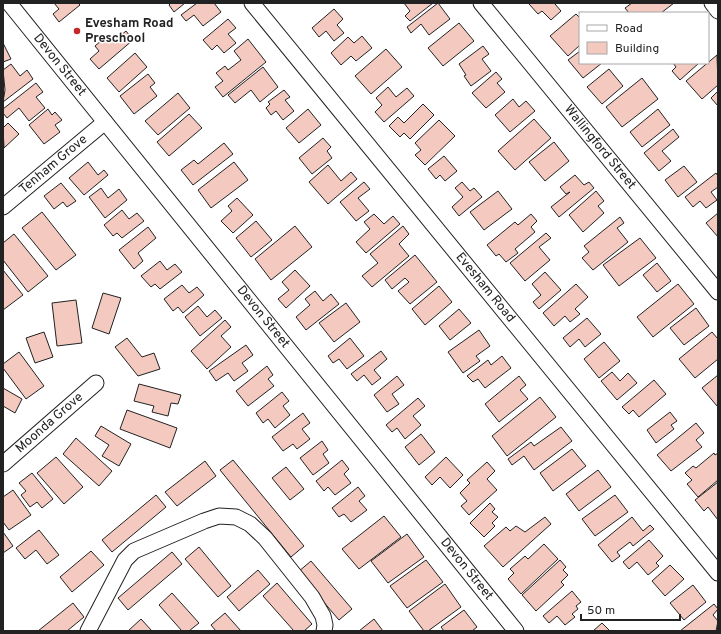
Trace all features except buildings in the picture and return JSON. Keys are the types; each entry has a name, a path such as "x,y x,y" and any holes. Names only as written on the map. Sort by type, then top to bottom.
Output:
{"street":[{"name":"Devon Street","path":"9,3 516,631"},
{"name":"Evesham Road","path":"252,3 718,572"},
{"name":"Wallingford Street","path":"482,3 718,292"},
{"path":"712,3 718,11"},
{"name":"Tenham Grove","path":"3,207 105,122"},
{"name":"Moonda Grove","path":"3,464 96,383"},
{"path":"88,631 125,560 134,551 219,516 236,517 250,524 265,538 312,597 323,616 325,625 324,631"}],"place":[{"name":"Evesham Road Preschool","path":"77,31"}]}
